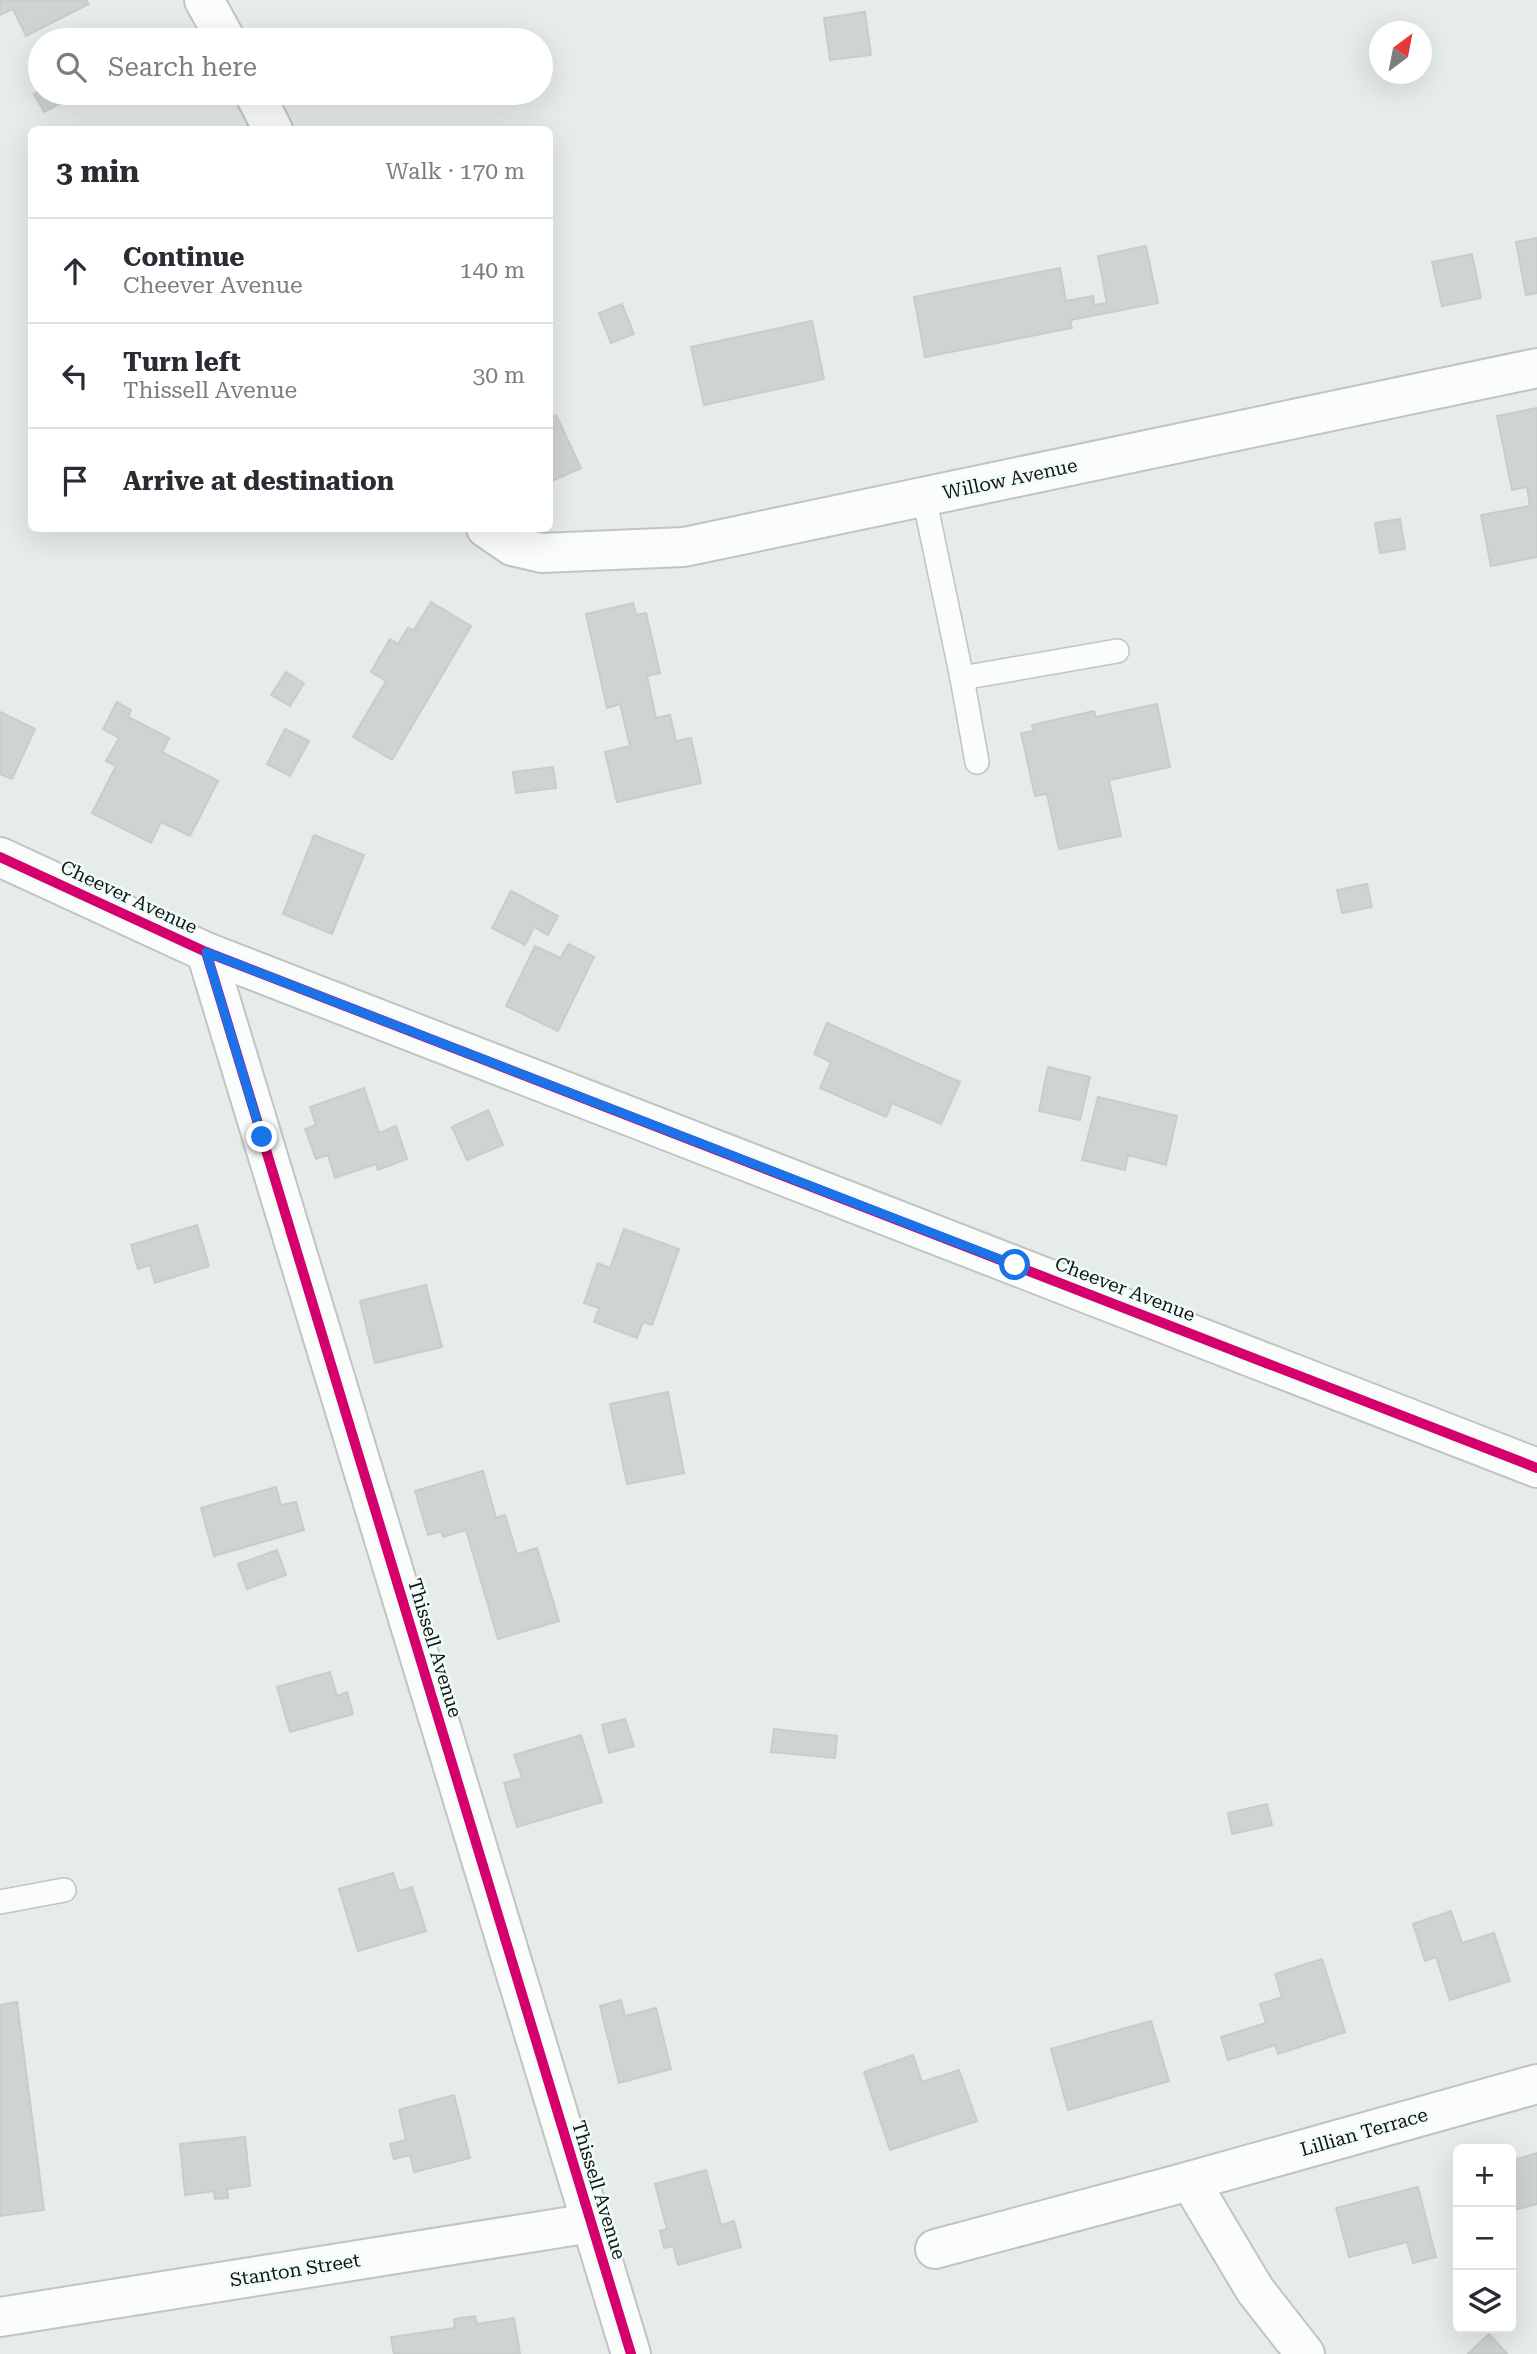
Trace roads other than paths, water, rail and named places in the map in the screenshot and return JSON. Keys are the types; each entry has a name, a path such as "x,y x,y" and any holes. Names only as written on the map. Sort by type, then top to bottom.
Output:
{"street":[{"path":"204,0 219,28"},
{"path":"260,105 271,126"},
{"name":"Willow Avenue","path":"491,532 512,547 541,553 684,547 1537,368"},
{"name":"Cheever Avenue","path":"0,857 206,952 1537,1468"},
{"name":"Thissell Avenue","path":"206,952 631,2354"},
{"name":"Lillian Terrace","path":"935,2249 1537,2084"},
{"path":"1190,2181 1255,2290 1305,2354"},
{"name":"Stanton Street","path":"0,2317 591,2223"}],"lane":[{"path":"924,497 977,762"},
{"path":"962,678 1117,651"},
{"path":"0,1902 64,1890"}]}
